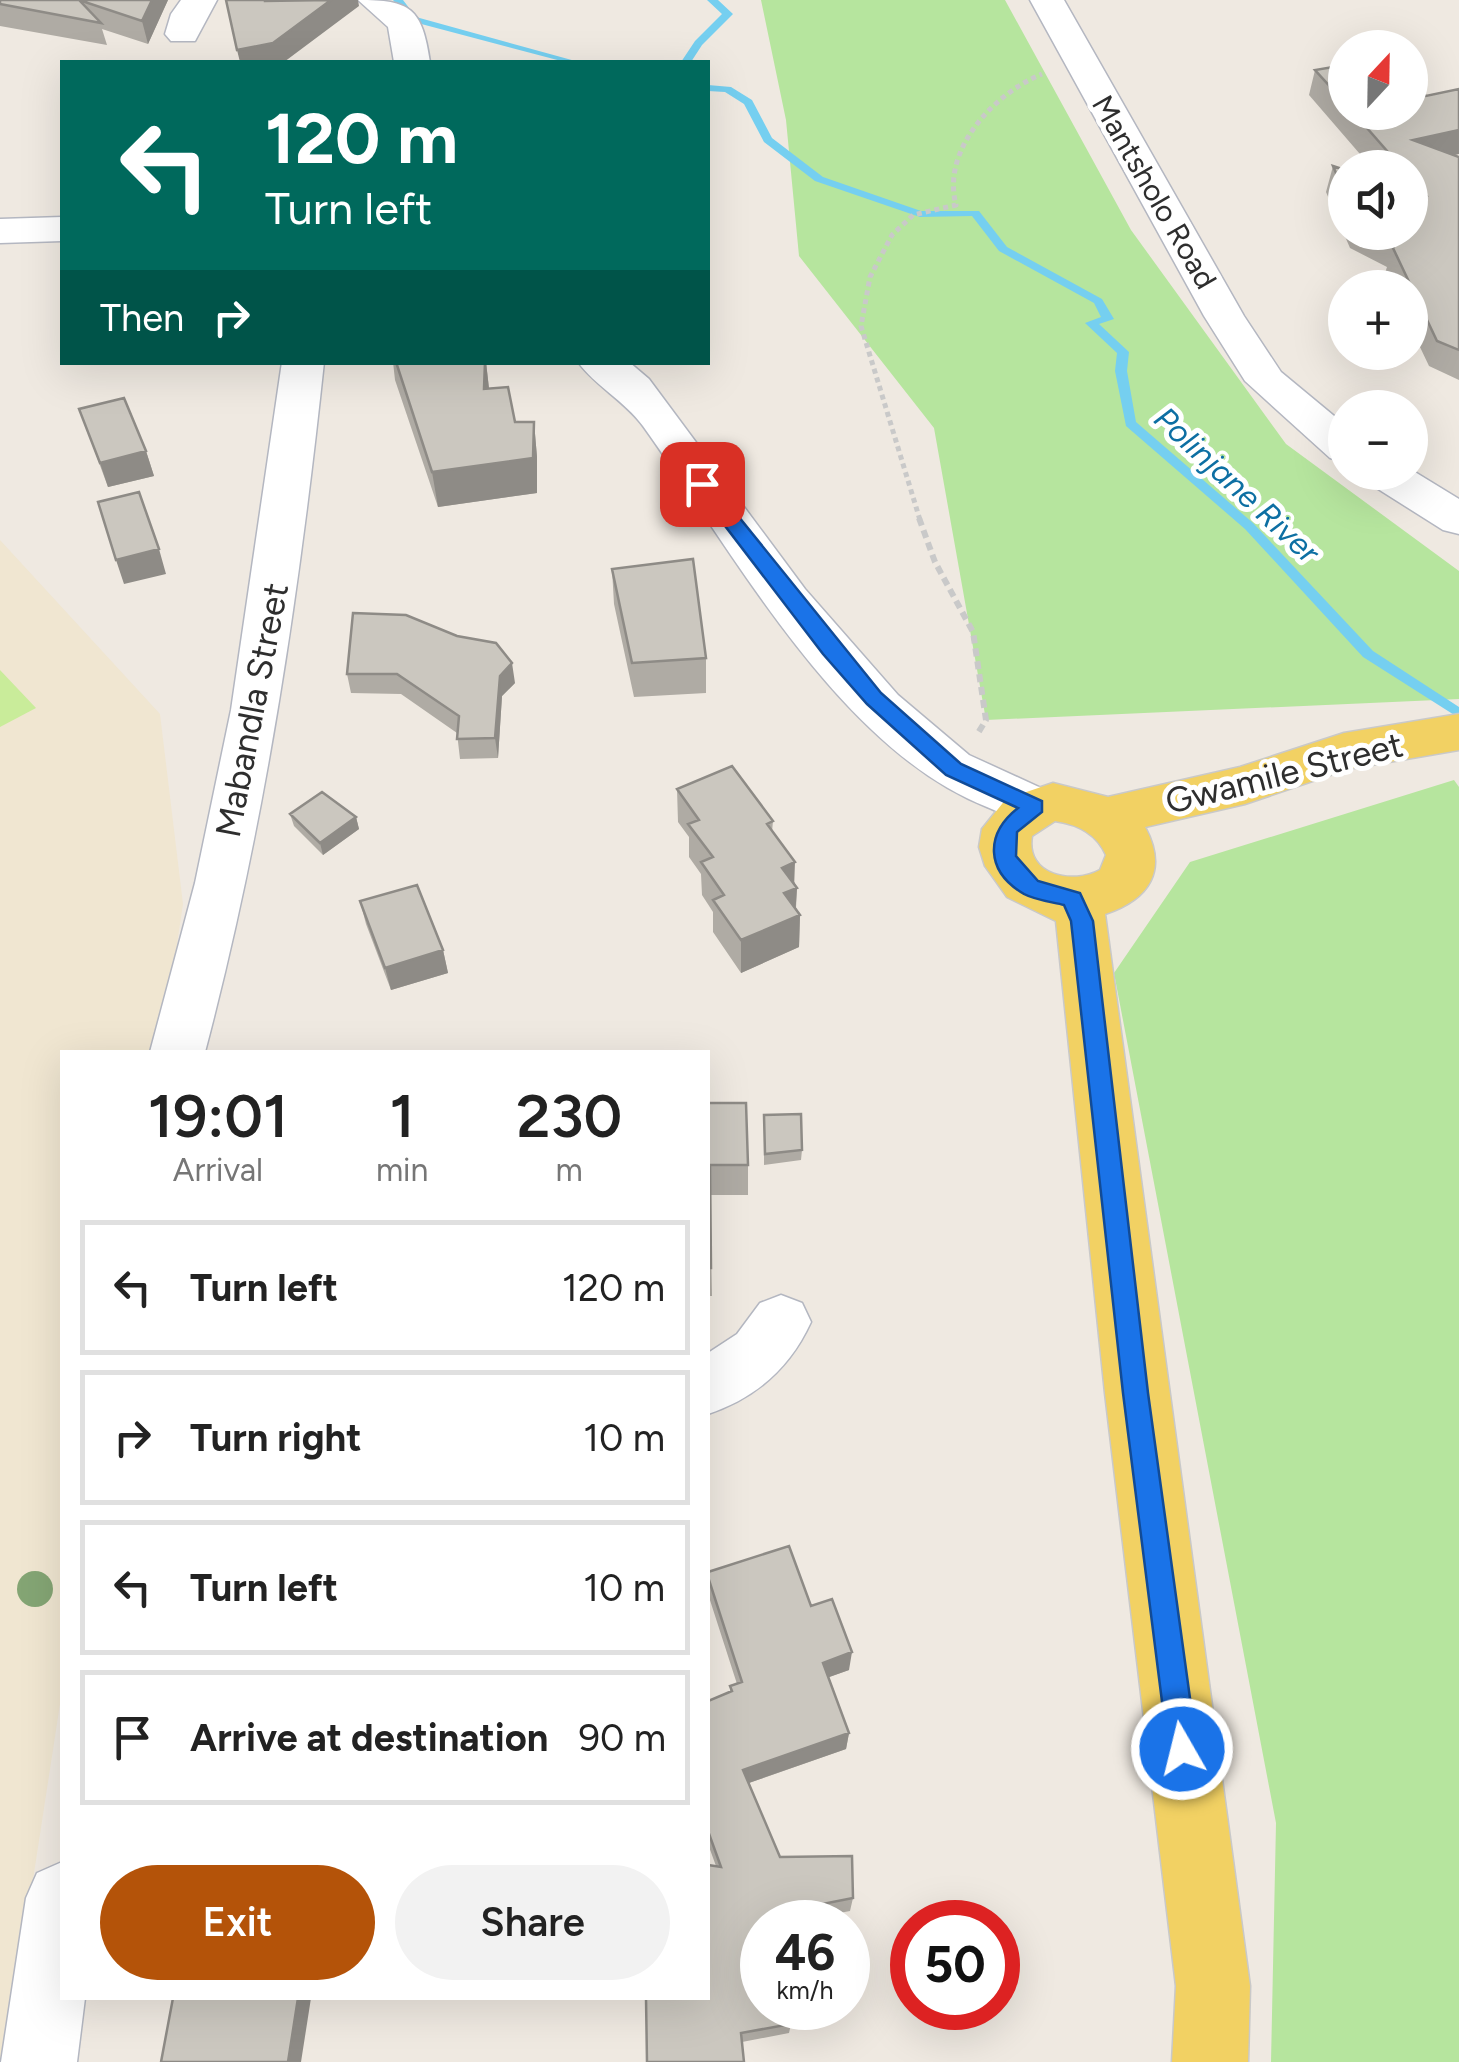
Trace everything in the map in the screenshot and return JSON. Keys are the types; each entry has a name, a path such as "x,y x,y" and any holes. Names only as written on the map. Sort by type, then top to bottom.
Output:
{"main road":[{"name":"Gwamile Street","path":"1108,816 1245,786 1344,750 1459,732"},
{"path":"1073,802 1108,816 1130,846 1124,878 1094,897 1072,899 1030,887 1006,859 1003,843 1008,828 1034,806 1073,802"},
{"path":"1072,899 1082,921 1136,1393 1213,1986 1210,2062"}],"street":[{"path":"184,34 188,14 200,0"},
{"path":"374,0 405,23 412,60"},
{"name":"Mantsholo Road","path":"1047,0 1266,381 1328,434"},
{"path":"0,230 60,230"},
{"name":"Mabandla Street","path":"179,1050 203,966 276,592 303,365"},
{"path":"604,365 666,420 702,484 830,649 874,698 954,770 1034,806"},
{"path":"1266,381 1328,416"},
{"path":"1428,480 1453,502"},
{"path":"1425,490 1453,502"},
{"path":"710,1385 759,1354 781,1322"},
{"path":"39,2062 60,1912"}],"path":[{"path":"954,770 986,720 973,632 935,562 906,486 861,326 870,277 892,235 913,215 956,205 950,195 953,170 993,103 1038,75 1083,68"}],"shaded area":[{"path":"0,540 160,714 183,904 161,1050 60,1050 60,1704 5,2062 0,2062"}],"green space":[{"path":"761,0 1005,0 1131,230 1286,444 1328,475 1328,490 1349,490 1459,571 1459,699 986,720 934,428 799,256 786,120"},
{"path":"0,670 36,708 0,727"},
{"path":"1454,780 1459,787 1459,2062 1271,2062 1276,1823 1114,973 1190,862"}],"building":[{"path":"0,0 79,0 101,23 0,4"},
{"path":"79,0 152,0 142,21"},
{"path":"226,0 331,0 273,43 237,50"},
{"path":"1328,68 1328,84 1315,70"},
{"path":"1459,89 1459,130 1413,140 1459,157 1459,350 1437,341 1428,322 1428,270 1403,270 1394,250 1428,250 1428,150 1386,150 1369,130 1428,130 1428,96"},
{"path":"397,365 485,365 484,389 508,387 515,422 534,422 533,458 432,472"},
{"path":"124,398 146,451 100,463 79,409"},
{"path":"139,492 159,549 116,560 98,502"},
{"path":"693,559 706,658 632,663 612,569"},
{"path":"353,613 406,615 457,636 496,643 512,663 500,676 495,738 457,739 459,716 397,674 347,674"},
{"path":"732,766 773,821 767,824 795,862 782,868 797,888 784,893 800,915 741,940 713,900 724,895 701,862 713,857 688,824 699,820 677,789"},
{"path":"322,792 356,817 320,843 290,814"},
{"path":"417,885 443,950 385,968 360,901"},
{"path":"710,1103 746,1103 748,1165 710,1165"},
{"path":"801,1114 802,1150 765,1154 764,1115"},
{"path":"789,1546 811,1606 832,1599 852,1652 823,1663 849,1733 743,1770 780,1857 852,1856 853,1898 740,1900 740,2030 758,2030 741,2033 744,2062 647,2062 646,2000 710,2000 710,1865 721,1867 710,1837 710,1700 742,1682 710,1583 710,1571"},
{"path":"173,2000 298,2000 288,2062 161,2062"}],"waterway":[{"name":"Polinjane River","path":"398,0 413,19 567,60"},
{"path":"687,60 698,43 728,14 712,0"},
{"name":"Polinjane River","path":"710,88 727,89 748,102 768,140 819,179 920,214 975,213 1003,249 1098,301 1108,319 1091,323 1123,352 1121,371 1130,423 1249,526 1368,654 1459,713"}],"route":[{"path":"702,484 830,649 874,698 954,770 1034,806 1008,828 1003,843 1006,859 1015,875 1030,887 1050,896 1072,899 1082,921 1182,1749"}]}
